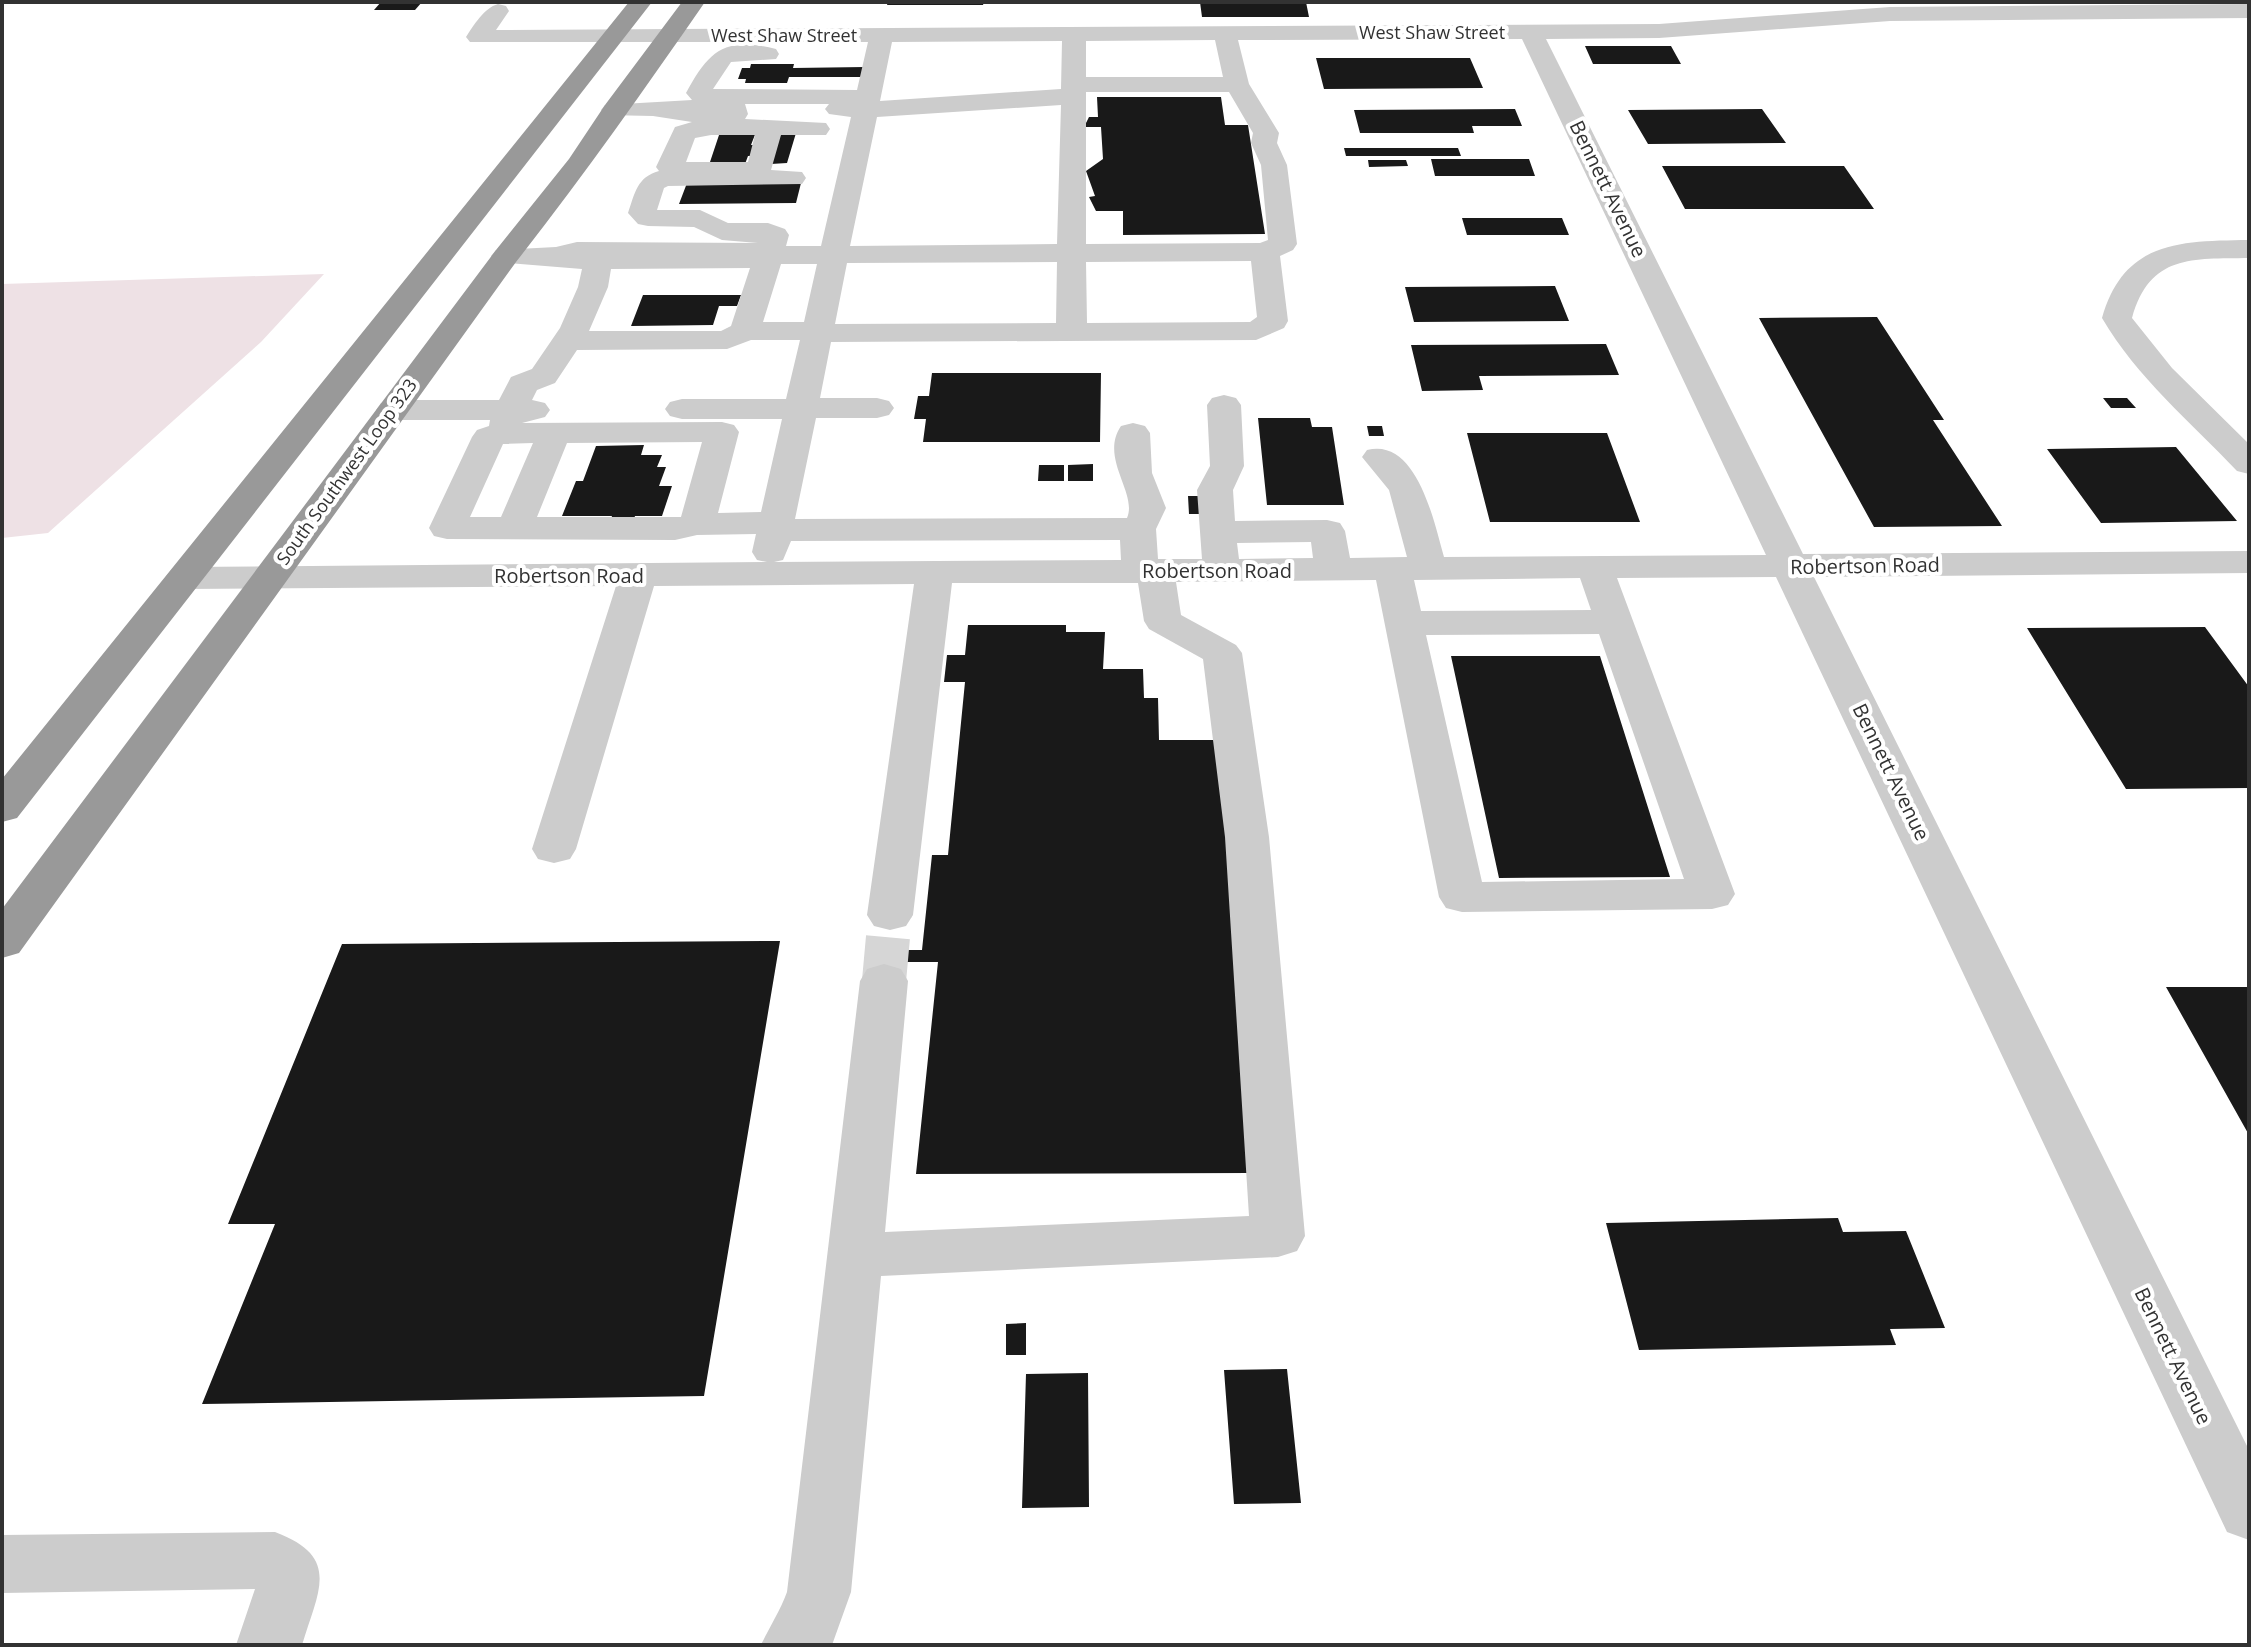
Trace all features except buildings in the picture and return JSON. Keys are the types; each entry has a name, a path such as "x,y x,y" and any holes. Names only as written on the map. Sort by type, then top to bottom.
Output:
{"highway":[{"path":"2,808 641,2"},
{"name":"South Southwest Loop 323","path":"2,942 506,256 580,163 614,110 694,2"}],"street":[{"path":"468,10 527,12"},
{"name":"West Shaw Street","path":"498,11 478,37 782,36 879,45"},
{"name":"West Shaw Street","path":"1074,44 1147,23 1227,43 1703,29 1890,14 2249,11"},
{"path":"782,36 797,13"},
{"name":"Bennett Avenue","path":"1531,32 2249,1513"},
{"path":"506,256 556,256 577,251 757,251 771,255 1265,252 1283,244 1274,165 1264,143 1266,133 1237,84 1227,43 879,45 724,55 717,58 699,93 812,135"},
{"path":"1071,332 1074,44"},
{"path":"765,574 857,142 857,103 879,45"},
{"path":"745,331 775,235 768,232 722,231 700,219 648,218 642,213 652,184 663,178 812,135 857,103 919,108 1073,90 1237,84"},
{"path":"614,110 662,111 679,115 793,113 850,177"},
{"path":"770,129 857,142"},
{"path":"2249,249 2212,249 2166,257 2147,265 2131,278 2120,295 2117,318 2125,335 2234,431 2249,464"},
{"path":"565,341 727,340 745,331 1256,331 1273,321 1265,252"},
{"path":"596,274 759,259 771,255"},
{"path":"556,256 572,260 596,274 758,286"},
{"path":"596,274 576,328 544,376 523,384 506,422 489,437 447,528 647,522 686,526 775,527 1144,557"},
{"path":"1221,571 1215,490 1227,466 1224,405"},
{"path":"506,422 554,433 725,421 800,408 877,408"},
{"path":"393,410 506,422 725,421"},
{"path":"686,526 725,421"},
{"path":"521,528 554,433"},
{"path":"855,1255 1278,1236 1247,837 1222,653 1163,621 1144,557 1148,496 1135,476 1133,433"},
{"path":"1379,457 1406,488 1411,570 1405,623 1462,897 1712,894 1595,569"},
{"path":"1217,532 1327,531 1334,570"},
{"name":"Robertson Road","path":"184,578 934,573 1144,557 1221,571 2249,562"},
{"path":"890,915 934,573"},
{"path":"554,849 638,575"},
{"path":"1405,623 1616,622"},
{"path":"794,1645 803,1636 819,1592 884,981"},
{"path":"2,1564 275,1560 288,1570 288,1584 269,1645"}],"shaded area":[{"path":"324,274 261,342 48,533 2,538 2,284"}],"tunnel":[{"path":"884,981 890,915"}]}
